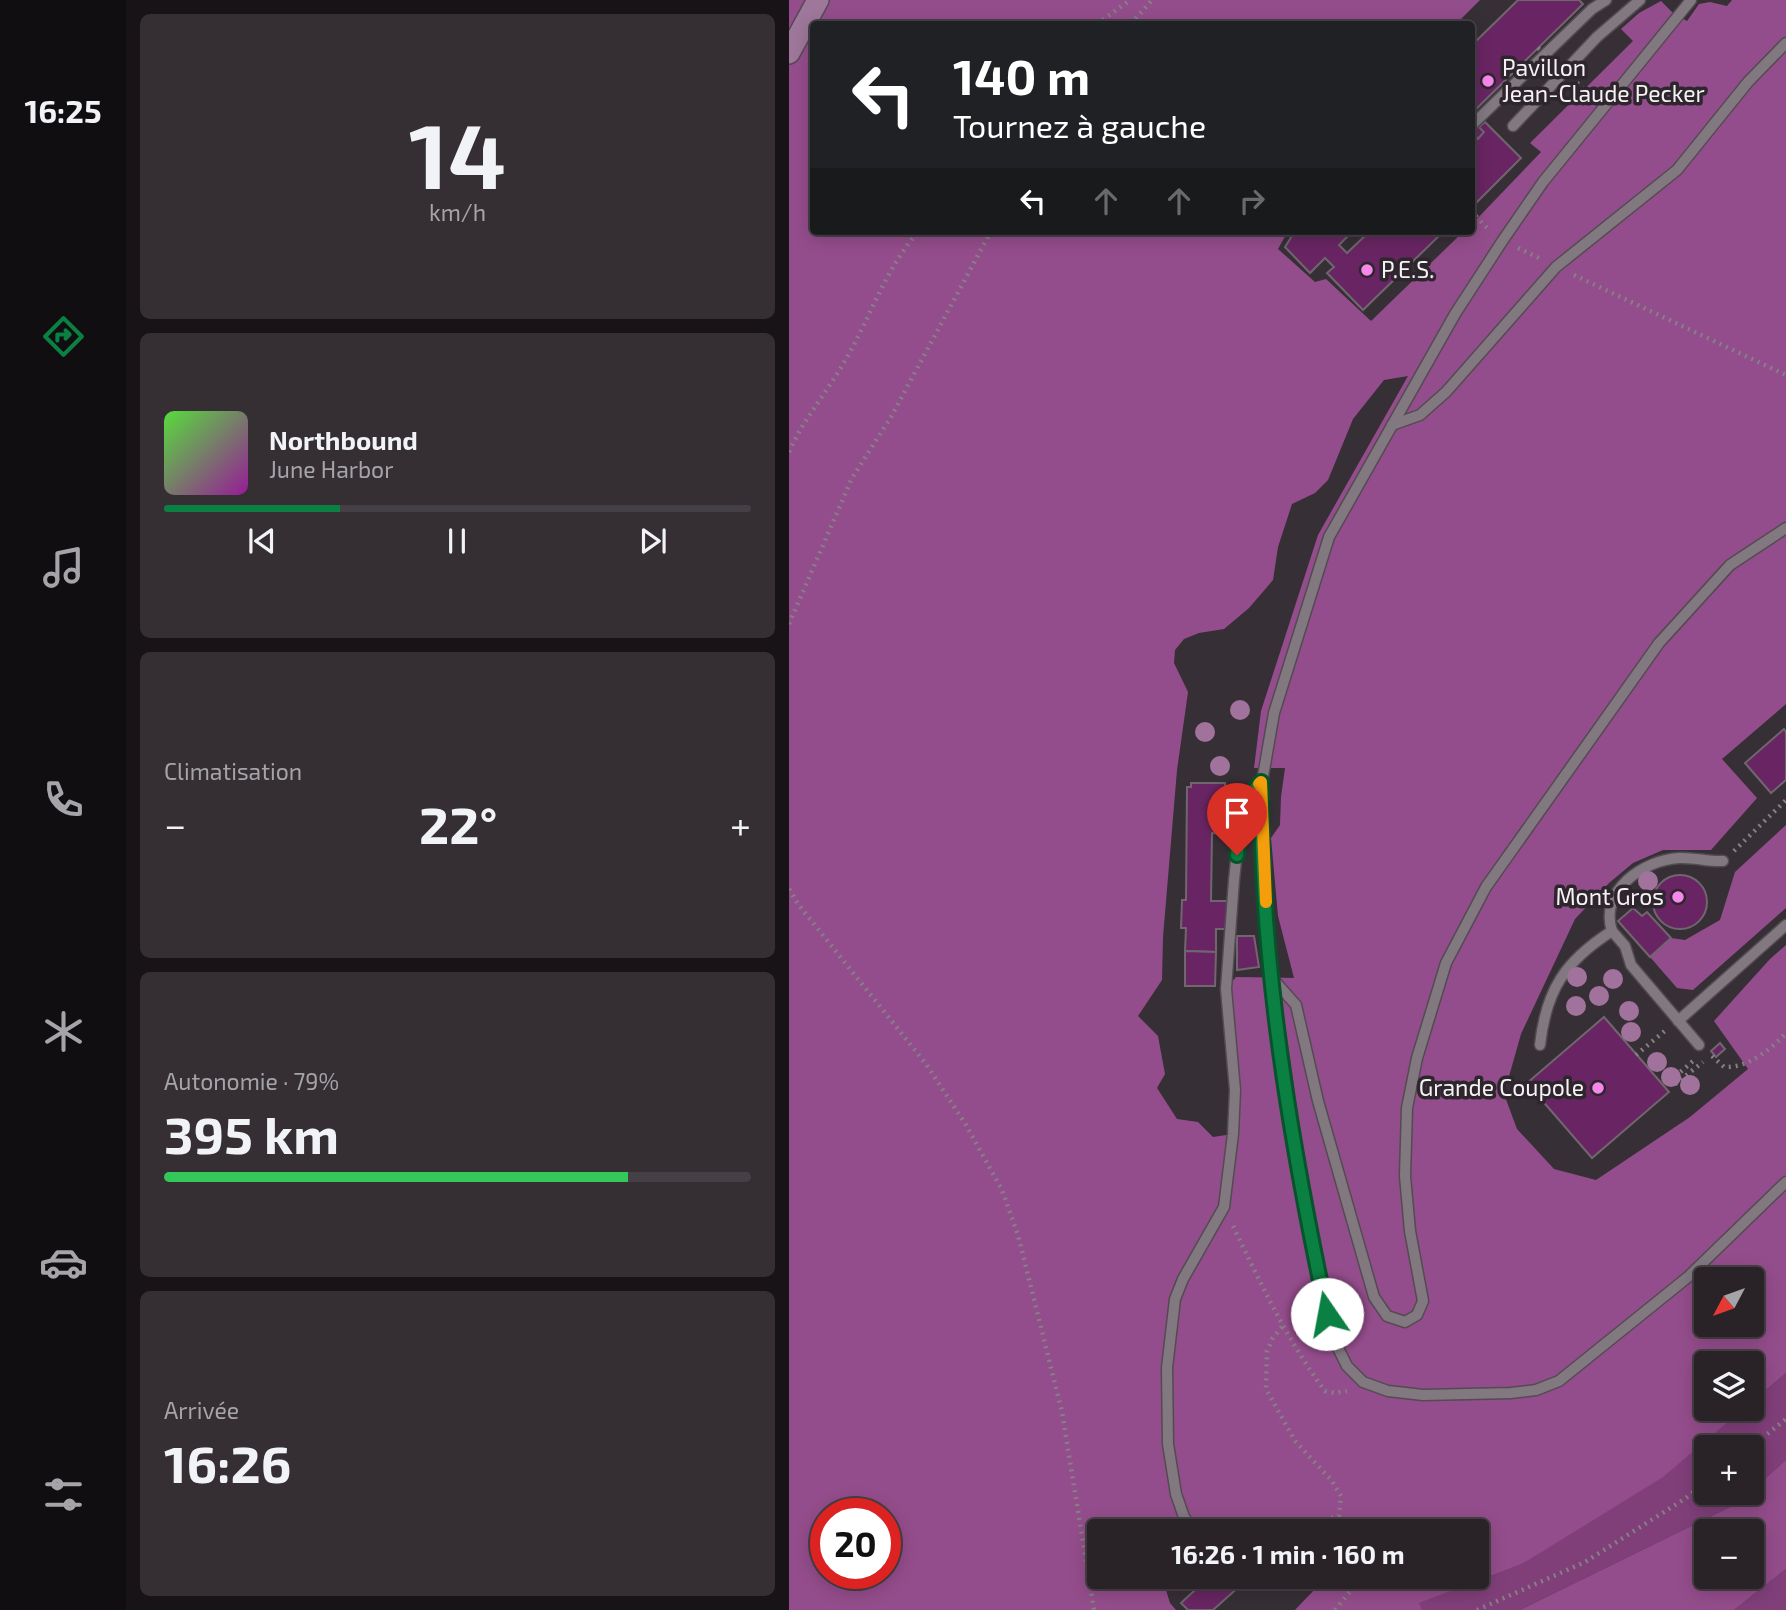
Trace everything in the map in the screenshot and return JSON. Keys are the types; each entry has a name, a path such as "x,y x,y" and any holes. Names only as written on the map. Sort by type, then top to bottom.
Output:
{"main road":[{"path":"789,53 818,0"}],"lane":[{"path":"1475,122 1592,9 1606,0"},
{"path":"1513,126 1597,37 1640,0"},
{"path":"1691,0 1543,182 1455,314 1329,537 1274,713 1261,782 1271,978 1302,1187 1333,1338 1347,1366 1363,1382 1388,1391 1423,1395 1511,1393 1536,1390 1558,1381 1688,1277 1786,1182"},
{"path":"1392,425 1420,415 1446,392 1556,267 1677,170 1748,82 1786,43"},
{"path":"1271,978 1296,1005 1321,1114 1374,1297 1387,1316 1405,1322 1417,1315 1423,1301 1410,1231 1405,1176 1407,1108 1417,1058 1446,963 1486,887 1659,643 1730,565 1786,528"},
{"path":"1185,1519 1176,1493 1168,1444 1167,1368 1175,1299 1183,1279 1224,1207 1233,1134 1235,1090 1226,989 1234,880 1242,805 1261,782"},
{"path":"1699,1045 1631,965 1625,946 1612,932 1608,920 1616,893 1632,875 1658,862 1681,858 1723,861"},
{"path":"1678,1021 1786,925"},
{"path":"1540,1045 1543,1016 1563,974 1587,947 1612,932"}],"path":[{"path":"1101,21 1130,0"},
{"path":"1134,21 1152,0"},
{"path":"1538,48 1555,63"},
{"path":"1475,215 1496,237"},
{"path":"789,452 801,425 846,358 888,272 916,235"},
{"path":"789,624 852,478 891,417 989,235"},
{"path":"1510,244 1549,263"},
{"path":"1562,270 1786,375"},
{"path":"1723,861 1786,800"},
{"path":"789,889 822,936 926,1064 966,1125 1002,1190 1018,1235 1062,1412 1094,1610"},
{"path":"1699,1045 1700,1054 1670,1081 1674,1085 1711,1055 1724,1067 1738,1068 1772,1048 1786,1033"},
{"path":"1636,1055 1648,1046"},
{"path":"1224,1207 1283,1327 1325,1391 1344,1393 1363,1382"},
{"path":"1283,1327 1273,1338 1267,1351 1266,1389 1295,1441 1332,1481 1341,1496 1339,1516 1327,1519"},
{"path":"1764,1437 1786,1419"},
{"path":"1477,1610 1585,1562 1694,1492"},
{"path":"1335,1610 1352,1589"}],"shaded area":[{"path":"789,0 1480,0 1459,21 810,21 810,235 1286,235 1278,249 1315,282 1326,279 1371,321 1460,235 1475,235 1475,221 1541,152 1530,143 1633,41 1621,29 1639,13 1661,1 1673,13 1687,21 1699,4 1710,2 1727,6 1732,0 1786,0 1786,704 1722,759 1757,798 1711,850 1663,850 1633,863 1609,883 1575,919 1521,1034 1504,1094 1517,1129 1554,1169 1596,1180 1690,1117 1748,1069 1714,1021 1786,945 1786,1373 1764,1392 1764,1351 1694,1351 1694,1421 1729,1421 1712,1435 1694,1435 1694,1451 1663,1477 1522,1564 1489,1576 1489,1519 1087,1519 1087,1589 1166,1589 1170,1603 1176,1610 789,1610","holes":["1408,376 1318,535 1261,711 1254,768 1285,768 1280,825 1271,838 1278,916 1294,978 1236,977 1226,989 1233,1134 1213,1137 1198,1122 1177,1119 1157,1088 1165,1074 1158,1036 1138,1016 1162,980 1177,770 1188,692 1174,663 1175,650 1184,639 1199,633 1224,629 1249,608 1273,580 1278,547 1292,504 1315,493 1328,480 1353,419 1384,380"]},
{"path":"1786,825 1786,908 1693,990 1677,988 1650,957 1671,938 1685,940 1720,920 1735,872"},
{"path":"1786,1373 1786,1460 1764,1479 1764,1435 1706,1435 1726,1421 1764,1421 1764,1392"},
{"path":"1694,1443 1694,1505 1733,1505 1706,1519 1694,1519 1694,1525 1520,1610 1422,1610 1418,1603 1455,1589 1489,1589 1489,1576 1522,1564"},
{"path":"1786,1460 1786,1569 1764,1586 1764,1519 1706,1519 1732,1506 1764,1505 1764,1479"},
{"path":"1694,1525 1694,1589 1761,1589 1734,1610 1520,1610"},
{"path":"1786,1569 1786,1610 1734,1610 1764,1589"},
{"path":"1315,1589 1456,1589 1419,1603 1422,1610 1295,1610"}],"building":[{"name":"Pavillon Jean-Claude Pecker","path":"1518,0 1579,0 1583,4 1475,110 1475,42"},
{"path":"1485,122 1521,158 1475,204 1475,135 1478,139 1484,132 1479,127"},
{"path":"1475,123 1484,132 1478,139 1475,136"},
{"name":"P.E.S.","path":"1292,235 1349,235 1339,245 1347,253 1366,235 1440,235 1363,310 1327,273 1334,267 1325,258 1310,273 1285,247"},
{"path":"1784,729 1786,780 1771,793 1745,763"},
{"path":"1191,783 1225,783 1225,803 1229,803 1229,834 1212,833 1211,901 1227,901 1227,929 1216,929 1216,952 1185,951 1186,928 1181,928 1182,900 1186,900 1187,787 1191,787"},
{"path":"1685,875 1695,879 1703,887 1707,902 1703,917 1695,925 1675,929 1665,925 1657,917 1653,897 1657,887 1665,879"},
{"path":"1633,908 1642,916 1647,912 1671,938 1650,957 1618,921"},
{"path":"1237,936 1254,936 1259,967 1237,970"},
{"path":"1185,951 1216,952 1215,986 1185,986"},
{"name":"Grande Coupole","path":"1604,1017 1669,1092 1592,1158 1527,1083"},
{"path":"1720,1043 1725,1049 1716,1057 1711,1051"},
{"path":"1192,1589 1237,1589 1213,1610 1188,1610 1181,1603 1194,1591"}],"slow traffic":[{"path":"1259,784 1261,782 1266,902"}],"place":[{"name":"Pavillon Jean-Claude Pecker","path":"1488,81"},
{"name":"P.E.S.","path":"1367,270"},
{"name":"Mont Gros","path":"1678,897"},
{"name":"Grande Coupole","path":"1598,1088"}],"route":[{"path":"1237,855 1242,805 1261,782 1271,978 1302,1187 1327,1314"}]}
